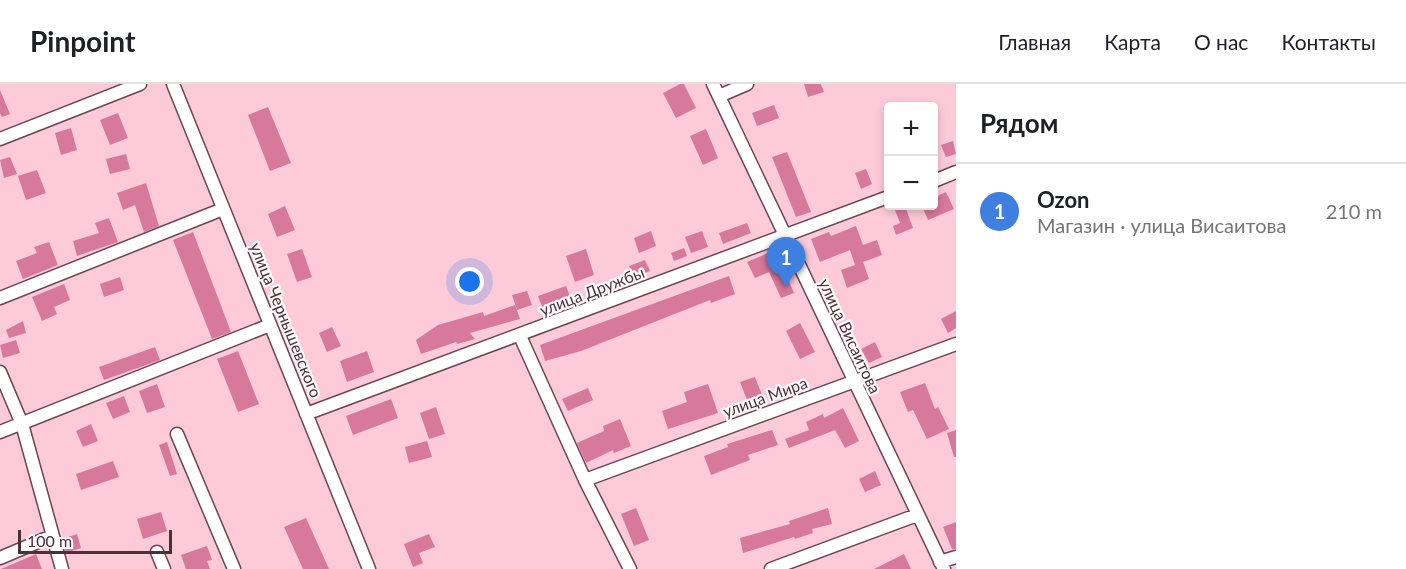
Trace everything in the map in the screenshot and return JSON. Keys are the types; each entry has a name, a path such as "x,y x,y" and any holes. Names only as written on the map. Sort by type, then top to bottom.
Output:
{"street":[{"path":"0,139 140,84"},
{"name":"улица Чернышевского","path":"173,84 369,569"},
{"path":"716,90 747,84"},
{"name":"улица Висаитова","path":"716,90 942,566"},
{"path":"938,179 956,172"},
{"name":"улица Дружбы","path":"306,414 884,198"},
{"path":"0,298 223,209"},
{"path":"0,432 270,325"},
{"path":"520,336 585,480 630,569"},
{"name":"улица Мира","path":"585,480 956,345"},
{"path":"0,372 22,424 62,569"},
{"path":"177,434 234,569"},
{"path":"771,569 917,515"},
{"path":"0,558 52,536"},
{"path":"157,552 164,569"},
{"path":"942,566 956,557"}],"building":[{"path":"684,84 696,108 676,118 663,93"},
{"path":"804,84 821,84 824,92 808,97"},
{"path":"0,90 10,114 2,117 0,113"},
{"path":"774,105 779,118 757,126 752,113"},
{"path":"268,107 291,163 270,171 248,115"},
{"path":"118,113 128,138 110,145 100,120"},
{"path":"71,128 77,150 61,155 55,133"},
{"path":"706,129 718,158 703,165 690,136"},
{"path":"953,141 956,154 946,157 941,145"},
{"path":"787,152 811,212 796,217 772,157"},
{"path":"126,154 130,169 110,174 106,159"},
{"path":"10,157 17,174 4,178 0,160"},
{"path":"866,169 872,184 861,189 855,173"},
{"path":"37,170 46,193 26,200 18,176"},
{"path":"146,183 159,226 144,232 135,205 123,210 117,193"},
{"path":"946,192 954,209 928,220 924,210 938,210 938,196"},
{"path":"285,206 295,230 277,237 268,214"},
{"path":"895,210 906,210 913,228 896,235 893,226 900,223"},
{"path":"109,218 118,242 77,256 73,241 99,233 95,223"},
{"path":"747,223 751,233 723,244 719,233"},
{"path":"856,226 863,245 877,240 882,255 863,262 869,279 847,288 841,270 855,265 850,250 820,262 811,239 829,232 831,236"},
{"path":"651,231 656,246 639,253 634,238"},
{"path":"702,231 708,247 691,253 685,237"},
{"path":"193,232 231,332 212,339 173,240"},
{"path":"49,242 58,265 23,279 16,261 37,253 34,247"},
{"path":"684,248 687,256 674,261 671,253"},
{"path":"302,249 312,277 297,282 287,254"},
{"path":"586,249 594,275 575,282 566,256"},
{"path":"775,250 794,293 781,298 769,272 755,278 747,262"},
{"path":"645,260 650,271 633,278 629,266"},
{"path":"729,276 735,294 711,303 710,300 581,351 545,361 540,345"},
{"path":"120,277 124,290 104,297 100,284"},
{"path":"64,284 70,300 54,307 57,314 42,321 32,297"},
{"path":"566,286 571,299 543,309 538,296"},
{"path":"527,291 532,305 517,310 512,295"},
{"path":"515,305 520,319 470,333 475,339 457,344 456,342 421,354 416,340 438,325 483,312 484,316"},
{"path":"956,311 956,328 948,333 941,319"},
{"path":"23,321 26,333 9,338 6,330"},
{"path":"800,323 815,352 800,359 786,331"},
{"path":"332,327 341,346 327,352 319,333"},
{"path":"16,340 20,353 3,358 0,345"},
{"path":"875,342 882,357 869,363 861,349"},
{"path":"155,347 160,360 104,380 99,367"},
{"path":"238,351 259,404 238,412 217,359"},
{"path":"367,351 374,372 347,382 340,361"},
{"path":"755,377 762,395 747,400 740,382"},
{"path":"925,383 935,409 938,407 949,429 927,439 913,410 908,412 900,392"},
{"path":"157,384 165,407 147,413 139,391"},
{"path":"708,384 718,413 668,429 662,411 687,402 684,392"},
{"path":"588,388 593,400 568,411 562,399"},
{"path":"124,396 130,412 113,419 106,403"},
{"path":"391,399 398,418 353,435 346,416"},
{"path":"436,407 445,434 429,439 420,413"},
{"path":"843,408 859,441 845,448 835,430 789,448 785,439 809,430 806,422 823,414 824,418"},
{"path":"620,419 631,446 614,453 613,450 586,463 577,443 604,431 603,426"},
{"path":"91,424 98,441 83,447 76,431"},
{"path":"772,430 778,445 748,455 750,460 711,475 704,456 728,447 727,444"},
{"path":"956,430 956,457 954,457 947,433"},
{"path":"427,441 432,457 409,463 405,447"},
{"path":"167,442 177,474 170,476 159,445"},
{"path":"113,461 119,477 81,490 76,474"},
{"path":"875,471 881,485 865,492 859,479"},
{"path":"636,508 649,540 634,546 621,514"},
{"path":"828,508 832,524 812,529 813,533 795,539 794,537 743,553 740,538 790,524 789,521"},
{"path":"161,512 167,531 143,539 137,519"},
{"path":"306,518 329,569 303,569 284,527"},
{"path":"956,522 956,549 952,549 943,527"},
{"path":"77,534 81,548 66,553 62,539"},
{"path":"429,534 435,547 419,553 423,563 413,567 404,544"},
{"path":"207,546 212,560 207,561 210,569 186,569 181,555"},
{"path":"36,554 42,569 1,569"},
{"path":"904,554 911,569 874,569"}],"place":[{"name":"Ozon","path":"786,287"}]}
